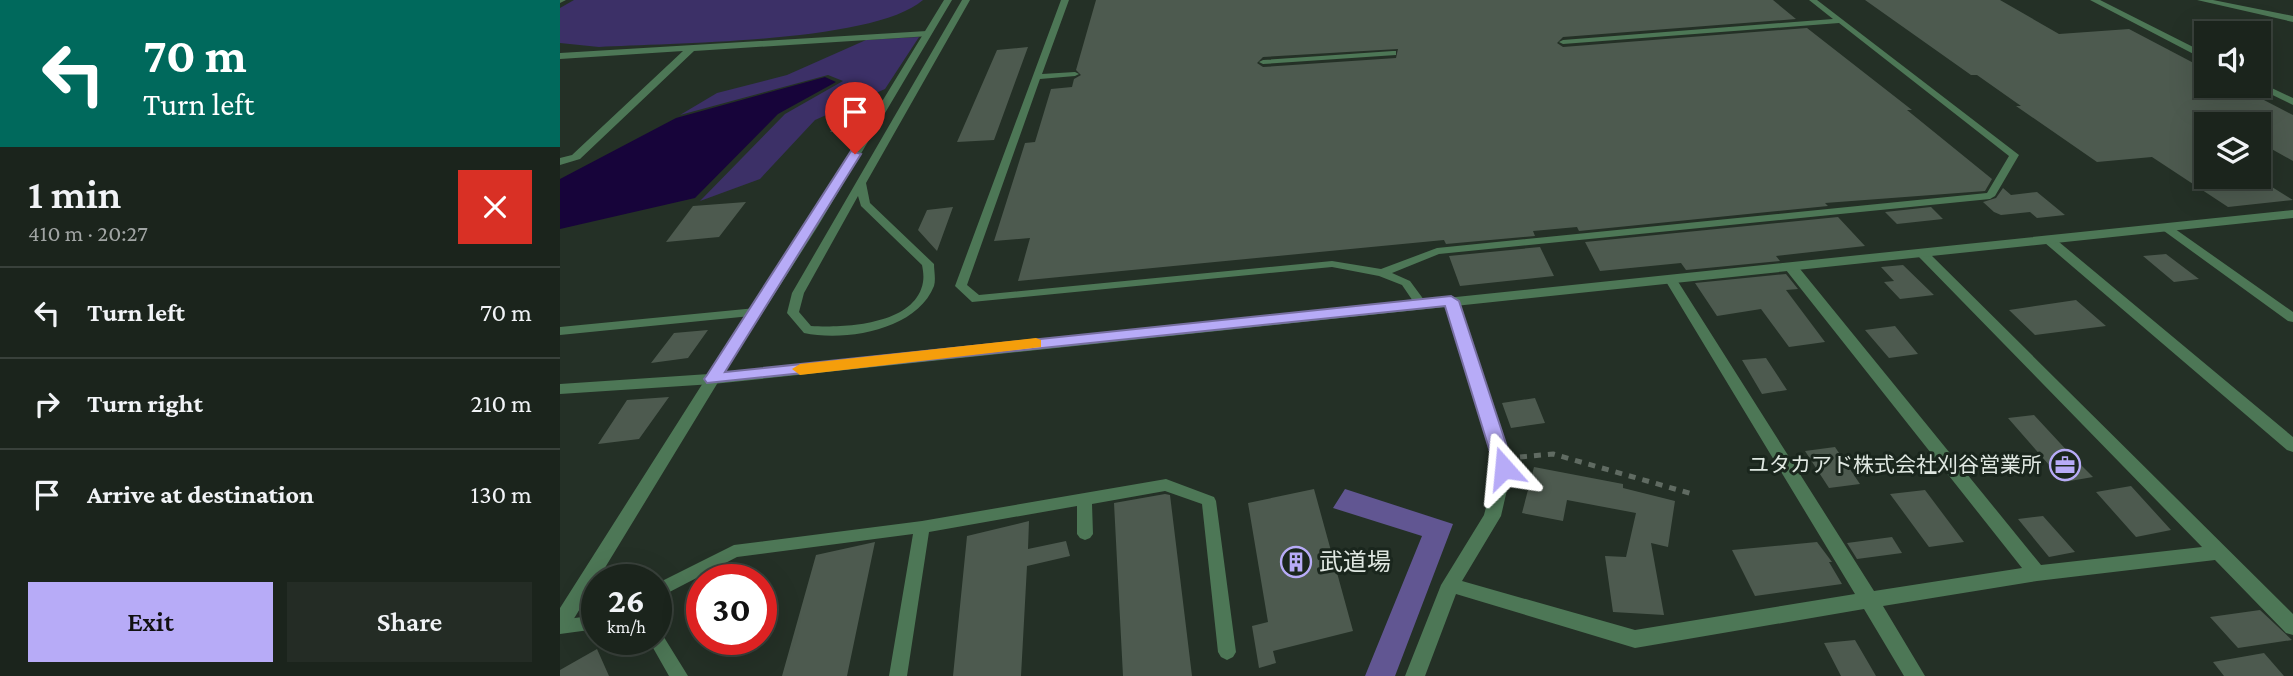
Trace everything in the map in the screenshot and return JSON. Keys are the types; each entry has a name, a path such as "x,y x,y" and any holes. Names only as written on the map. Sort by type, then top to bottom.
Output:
{"street":[{"path":"560,626 948,0"},
{"path":"2094,0 2194,51"},
{"path":"2201,0 2293,19"},
{"path":"560,56 926,34"},
{"path":"560,162 576,157 692,48"},
{"path":"2271,91 2293,102"},
{"path":"560,389 713,379 2293,214"},
{"path":"2168,228 2293,318"},
{"path":"2049,240 2293,446"},
{"path":"1922,253 2293,627"},
{"path":"1791,267 2037,573"},
{"path":"1671,280 1914,676"},
{"path":"1415,676 1450,585 1492,516 1504,468 1451,301"},
{"path":"560,331 757,312"},
{"path":"1450,585 1635,639 2037,573 2219,552"}],"lane":[{"path":"861,183 865,204 928,264 929,284 916,305 885,323 844,332 808,331 793,313 798,293 861,183 966,0"},
{"path":"1065,0 961,286 976,299 1332,264 1382,273 1406,283 1421,304"},
{"path":"1382,273 1437,251 1990,196 2014,155 1813,0"},
{"path":"1563,42 1840,20"},
{"path":"1264,62 1393,53"},
{"path":"1038,77 1075,74"},
{"path":"672,584 734,551 922,527 1166,485 1209,501 1227,652"},
{"path":"1084,499 1085,534"},
{"path":"898,676 922,527"},
{"path":"560,626 581,624"},
{"path":"666,655 679,676"}],"path":[{"path":"1501,459 1553,454 1696,495"}],"shaded area":[{"path":"574,0 923,0 898,14 862,25 818,33 720,42 599,47 560,43 560,8"},
{"path":"919,37 885,89 815,120 760,179 700,201 785,114 843,81 828,75 680,115 717,93 787,75 866,40"},
{"path":"825,77 836,82 778,114 695,198 560,229 560,179 676,118"},
{"path":"1345,489 1453,524 1395,676 1365,676 1422,536 1333,508"}],"building":[{"path":"1096,0 1773,0 1796,19 1563,37 1557,43 1563,47 1807,28 1912,110 1907,110 1992,179 1985,191 1825,203 1828,206 1579,231 1577,227 1533,231 1535,236 1446,244 1444,240 1018,281 1030,238 994,241 1025,143 1035,142 1051,89 1072,87 1074,79 1081,75 1076,70","holes":["1398,49 1396,58 1263,67 1257,63 1263,57"]},
{"path":"1865,0 2000,0 2059,34 2129,29 2194,63 2194,98 2260,98 2293,115 2293,161 2271,149 2271,112 2194,112 2194,185 2152,157 2097,162 2016,106 2021,106 1977,75 1971,75"},
{"path":"1028,47 994,140 957,142 997,50"},
{"path":"868,110 854,130 830,132 844,111"},
{"path":"2271,186 2293,200 2228,207 2201,189 2271,189"},
{"path":"2003,188 2011,195 2037,192 2065,215 2037,218 2030,212 2001,215 1994,212 1983,202 1996,198"},
{"path":"746,202 719,237 666,242 693,206"},
{"path":"953,207 937,251 918,230 927,210"},
{"path":"1931,207 1943,219 1897,224 1885,212"},
{"path":"1838,217 1865,246 1776,256 1780,261 1686,270 1681,263 1600,271 1585,242"},
{"path":"1540,247 1554,276 1460,286 1449,256"},
{"path":"2166,254 2199,279 2174,282 2143,256"},
{"path":"1903,265 1934,295 1900,299 1884,282 1894,281 1881,267"},
{"path":"1786,274 1798,289 1786,290 1825,342 1789,347 1761,309 1717,316 1695,283"},
{"path":"2076,300 2106,326 2035,335 2009,310"},
{"path":"1895,326 1918,354 1889,358 1865,330"},
{"path":"708,330 688,358 651,363 674,333"},
{"path":"1766,358 1787,390 1762,394 1742,360"},
{"path":"669,397 639,439 598,444 627,400"},
{"path":"1535,398 1545,423 1511,428 1502,403"},
{"path":"2034,415 2093,477 2064,482 2008,418"},
{"path":"1835,447 1860,484 1829,488 1805,451"},
{"path":"1534,467 1623,484 1623,488 1675,501 1668,547 1651,543 1664,615 1613,612 1605,556 1626,557 1636,513 1567,500 1563,521 1522,513"},
{"path":"2131,486 2171,530 2136,537 2096,492"},
{"name":"武道場","path":"1314,489 1353,631 1273,651 1276,663 1259,668 1252,626 1268,622 1248,503"},
{"path":"1925,490 1964,542 1929,547 1890,494"},
{"path":"1170,495 1192,676 1123,676 1114,503"},
{"path":"2043,516 2075,552 2049,557 2018,519"},
{"path":"1029,521 1028,549 1066,541 1070,556 1027,566 1021,676 953,676 967,536"},
{"path":"1892,537 1902,553 1857,559 1847,543"},
{"path":"875,542 847,676 782,676 816,555"},
{"path":"1817,542 1832,562 1829,562 1842,584 1755,596 1732,550"},
{"path":"2260,610 2292,640 2238,648 2210,617"},
{"path":"1855,640 1876,676 1841,676 1824,643"},
{"path":"2264,653 2284,676 2224,676 2213,662"},
{"path":"586,655 600,655 609,676 560,676 560,670"}],"slow traffic":[{"path":"800,369 1036,343"}],"place":[{"name":"ユタカアド株式会社刈谷営業所","path":"2065,465"},
{"name":"武道場","path":"1296,562"}],"route":[{"path":"855,154 713,379 1107,335 1451,301 1504,468"}]}
